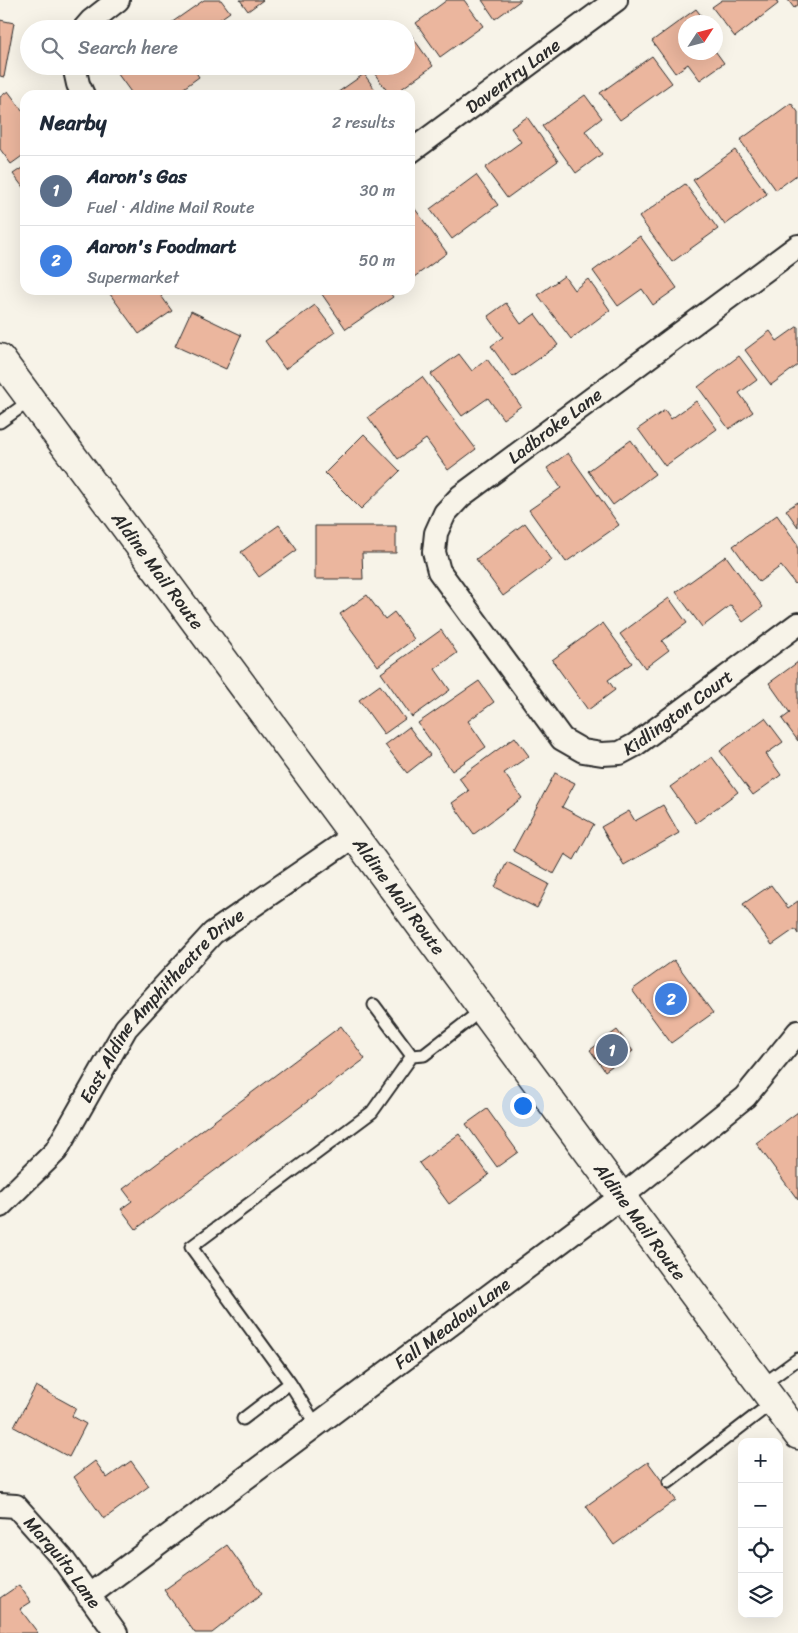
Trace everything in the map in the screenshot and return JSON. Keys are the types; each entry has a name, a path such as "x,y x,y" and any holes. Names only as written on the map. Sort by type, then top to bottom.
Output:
{"main road":[{"name":"Aldine Mail Route","path":"0,358 797,1433"}],"street":[{"path":"91,20 118,0"},
{"name":"Daventry Lane","path":"415,148 616,0"},
{"path":"76,75 81,90"},
{"name":"Ladbroke Lane","path":"498,654 439,571 434,552 436,533 446,513 462,496 798,246"},
{"name":"Kidlington Court","path":"498,654 562,739 583,751 602,754 620,752 635,745 798,624"},
{"name":"East Aldine Amphitheatre Drive","path":"0,1206 56,1151 126,1028 213,933 354,836"},
{"name":"Fall Meadow Lane","path":"88,1596 621,1197 744,1097 798,1032"},
{"name":"Marquita Lane","path":"0,1505 16,1506 62,1558 116,1633"}],"lane":[{"path":"0,422 31,400"},
{"path":"374,1005 412,1056"},
{"path":"316,1425 290,1383 190,1247 372,1112 412,1056 424,1055 483,1009"},
{"path":"669,1482 767,1394 798,1359"},
{"path":"243,1419 290,1383"}],"building":[{"path":"204,0 221,0 230,12 219,20 175,20"},
{"path":"240,0 263,0 248,11"},
{"path":"447,0 464,0 483,26 440,57 416,23"},
{"path":"482,0 521,0 495,19"},
{"path":"722,0 776,0 778,4 735,37 723,21 723,15 718,15 712,7"},
{"path":"788,0 798,0 798,5 794,8"},
{"path":"696,9 701,15 688,15"},
{"path":"0,20 14,23 4,77 0,76"},
{"path":"678,22 678,60 722,60 724,63 700,80 688,64 675,73 652,41"},
{"path":"415,41 433,66 400,90 386,90 376,75 415,75"},
{"path":"652,56 672,83 620,120 600,93"},
{"path":"119,75 198,75 199,77 181,90 129,90"},
{"path":"365,75 375,90 341,90"},
{"path":"8,91 20,107 20,158 11,164 0,149 0,97"},
{"path":"585,95 602,118 585,131 602,154 576,173 542,126"},
{"path":"791,103 798,112 798,174 776,190 740,140"},
{"path":"527,117 558,161 507,198 485,168 521,142 511,128"},
{"path":"735,150 767,194 725,225 693,180"},
{"path":"20,169 20,183 13,174"},
{"path":"476,175 498,205 452,239 430,209"},
{"path":"685,184 718,229 672,262 639,217"},
{"path":"415,209 447,253 415,276"},
{"path":"640,236 677,288 653,305 642,289 618,306 593,271"},
{"path":"564,276 574,290 588,279 610,310 571,339 538,295"},
{"path":"111,295 161,295 172,311 139,334"},
{"path":"322,295 392,295 393,297 346,329"},
{"path":"506,303 521,324 535,314 558,345 513,377 491,346 503,337 488,316"},
{"path":"315,305 335,332 285,369 265,341"},
{"path":"191,311 241,335 226,369 175,346"},
{"path":"798,326 798,365 771,385 745,350 770,331 777,341"},
{"path":"459,354 472,371 487,359 521,406 503,419 488,398 462,416 431,374"},
{"path":"739,356 757,380 739,393 753,412 729,429 698,387"},
{"path":"422,377 476,449 448,470 426,439 398,459 368,417"},
{"path":"696,401 717,429 665,466 638,429 665,410 671,419"},
{"path":"364,434 400,471 361,509 325,473"},
{"path":"631,440 655,474 613,505 588,471"},
{"path":"568,453 619,525 566,562 529,510 561,488 547,468"},
{"path":"798,502 798,527 786,510"},
{"path":"777,515 798,545 798,581 795,584 781,566 759,582 733,546"},
{"path":"525,523 552,560 503,596 476,559"},
{"path":"279,525 297,550 259,577 241,552"},
{"path":"315,526 396,526 396,553 362,553 363,579 315,579"},
{"path":"726,556 763,607 743,622 731,605 702,627 676,592"},
{"path":"367,595 385,619 394,612 414,639 378,666 340,614"},
{"path":"669,598 687,623 662,641 669,650 645,668 620,634"},
{"path":"603,623 632,663 608,680 615,690 588,710 552,660"},
{"path":"441,630 457,653 435,669 450,690 412,717 381,673"},
{"path":"798,662 798,741 782,719 790,713 769,683"},
{"path":"479,681 494,702 468,721 486,747 452,771 418,723"},
{"path":"380,685 405,719 384,734 359,700"},
{"path":"765,718 783,742 766,754 781,775 753,795 720,751"},
{"path":"409,727 430,755 407,773 385,745"},
{"path":"515,737 529,756 504,773 522,798 474,834 452,803 469,791 459,778"},
{"path":"712,757 738,792 696,823 670,787"},
{"path":"555,773 575,783 562,807 594,824 574,860 565,854 554,874 513,851"},
{"path":"663,805 679,833 624,865 601,827 629,811 635,821"},
{"path":"507,862 549,884 537,908 495,887"},
{"path":"771,885 788,908 798,901 798,934 795,929 772,945 743,904"},
{"path":"674,960 713,1013 671,1043 632,990"},
{"path":"341,1026 365,1059 136,1229 121,1209 132,1201 123,1189"},
{"path":"617,1030 633,1051 605,1071 590,1050"},
{"path":"487,1109 518,1152 497,1167 466,1124"},
{"path":"798,1112 798,1200 756,1143"},
{"path":"459,1134 489,1175 449,1204 419,1163"},
{"path":"36,1386 76,1408 72,1416 86,1424 69,1457 14,1427"},
{"path":"95,1461 107,1478 131,1461 149,1486 104,1519 74,1477"},
{"path":"648,1462 676,1500 614,1545 586,1506"},
{"path":"227,1545 262,1594 212,1633 195,1633 164,1590"},
{"path":"19,1585 31,1602 20,1609 38,1633 0,1633 0,1598"}],"place":[{"name":"Aaron's Foodmart","path":"671,999"},
{"name":"Aaron's Gas","path":"612,1050"}]}
